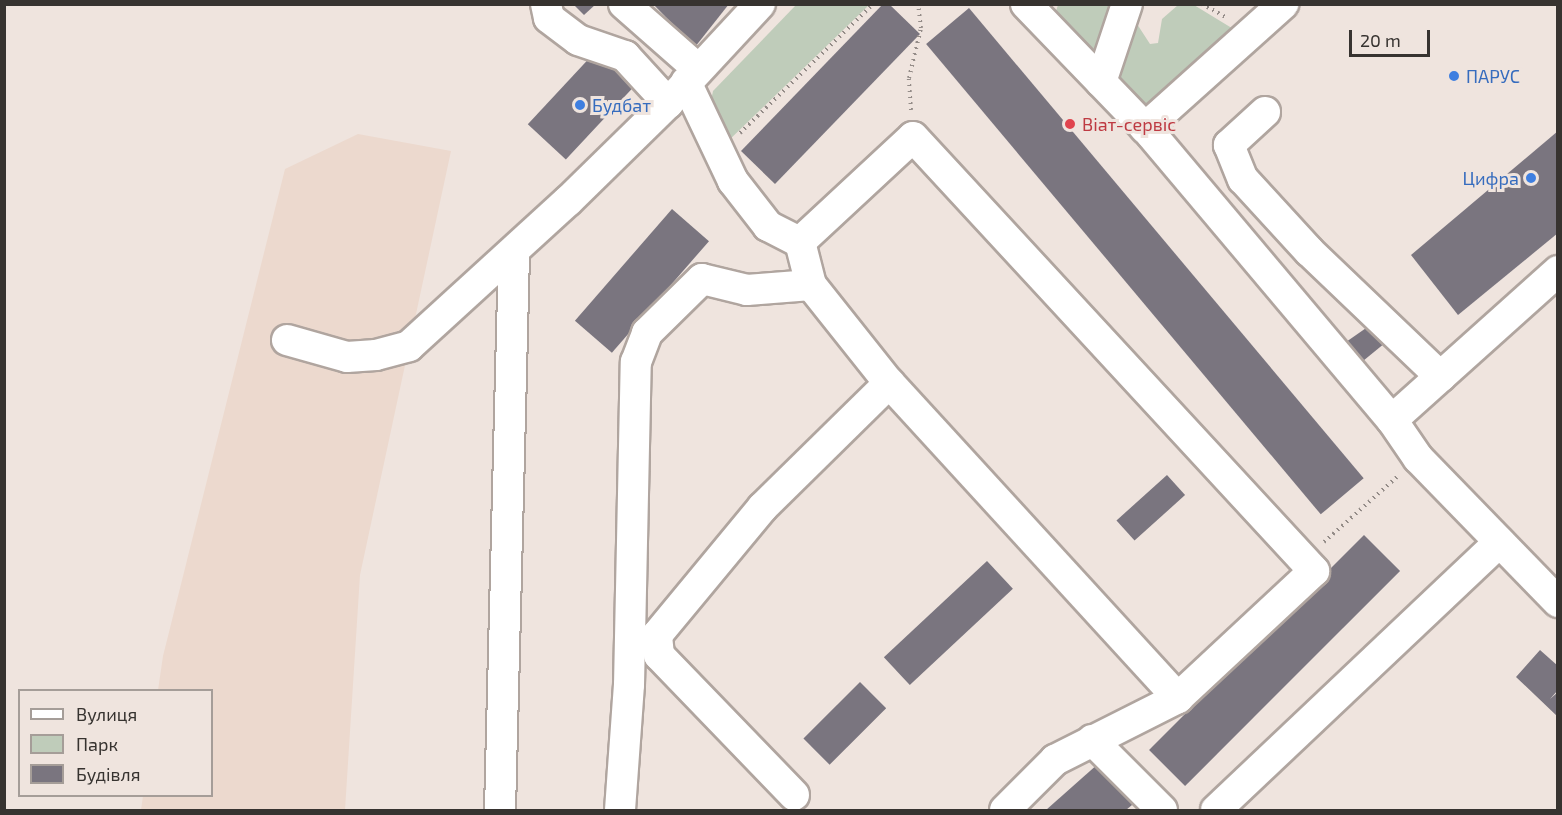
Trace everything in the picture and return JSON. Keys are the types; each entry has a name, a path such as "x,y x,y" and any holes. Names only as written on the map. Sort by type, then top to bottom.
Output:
{"street":[{"path":"546,4 549,18 578,40 626,56 684,85"},
{"path":"624,4 684,85 733,181 768,226 800,242 811,285 889,383 1178,698"},
{"path":"286,340 347,357 376,355 409,346 514,253 684,85 760,4"},
{"path":"1101,82 1126,4"},
{"path":"1145,128 1283,4"},
{"path":"1031,6 1145,128 1392,420 1418,458 1557,602"},
{"path":"1264,112 1229,145 1244,179 1309,251 1441,377"},
{"path":"800,242 913,137 1314,571 1178,698 1055,760 1005,810"},
{"path":"501,810 514,253"},
{"path":"1392,420 1557,271"},
{"path":"620,810 629,685 636,362 647,333 702,279 747,290 811,285"},
{"path":"794,795 658,655 657,635 763,507 889,383"},
{"path":"1216,810 1500,542"},
{"path":"1092,740 1162,810"}],"path":[{"path":"720,154 873,4"},
{"path":"913,137 909,78 920,41 918,4"},
{"path":"1304,561 1418,458"}],"shaded area":[{"path":"358,134 451,151 360,575 345,810 141,810 143,797 213,797 213,689 158,689 163,656 285,169"}],"green space":[{"path":"796,5 869,5 725,144 710,106 713,91"},
{"path":"1058,5 1109,5 1109,18 1094,60 1051,26"},
{"path":"1178,5 1194,5 1235,30 1149,118 1106,81 1127,23 1137,24 1150,44 1158,43 1162,19"}],"building":[{"path":"573,4 596,4 584,15"},
{"path":"653,4 729,4 695,47"},
{"path":"883,4 889,4 920,34 775,184 741,151"},
{"path":"969,8 1364,478 1321,514 926,44"},
{"name":"Будбат","path":"596,51 634,86 566,160 528,124"},
{"name":"Цифра","path":"1558,131 1558,233 1458,315 1411,255"},
{"path":"672,209 709,241 612,353 575,321"},
{"path":"1369,326 1385,343 1363,361 1346,342"},
{"path":"1167,475 1185,495 1135,541 1116,521"},
{"path":"1364,535 1400,571 1185,786 1149,750"},
{"path":"987,561 1013,589 910,685 884,657"},
{"path":"1540,650 1558,666 1558,690 1550,699 1558,692 1558,717 1516,677"},
{"path":"860,682 886,708 830,765 803,739"},
{"path":"1099,763 1138,800 1126,810 1046,810"}],"place":[{"name":"ПАРУС","path":"1454,76"},
{"name":"Будбат","path":"580,105"},
{"name":"Віат-сервіс","path":"1070,124"},
{"name":"Цифра","path":"1531,178"}]}
